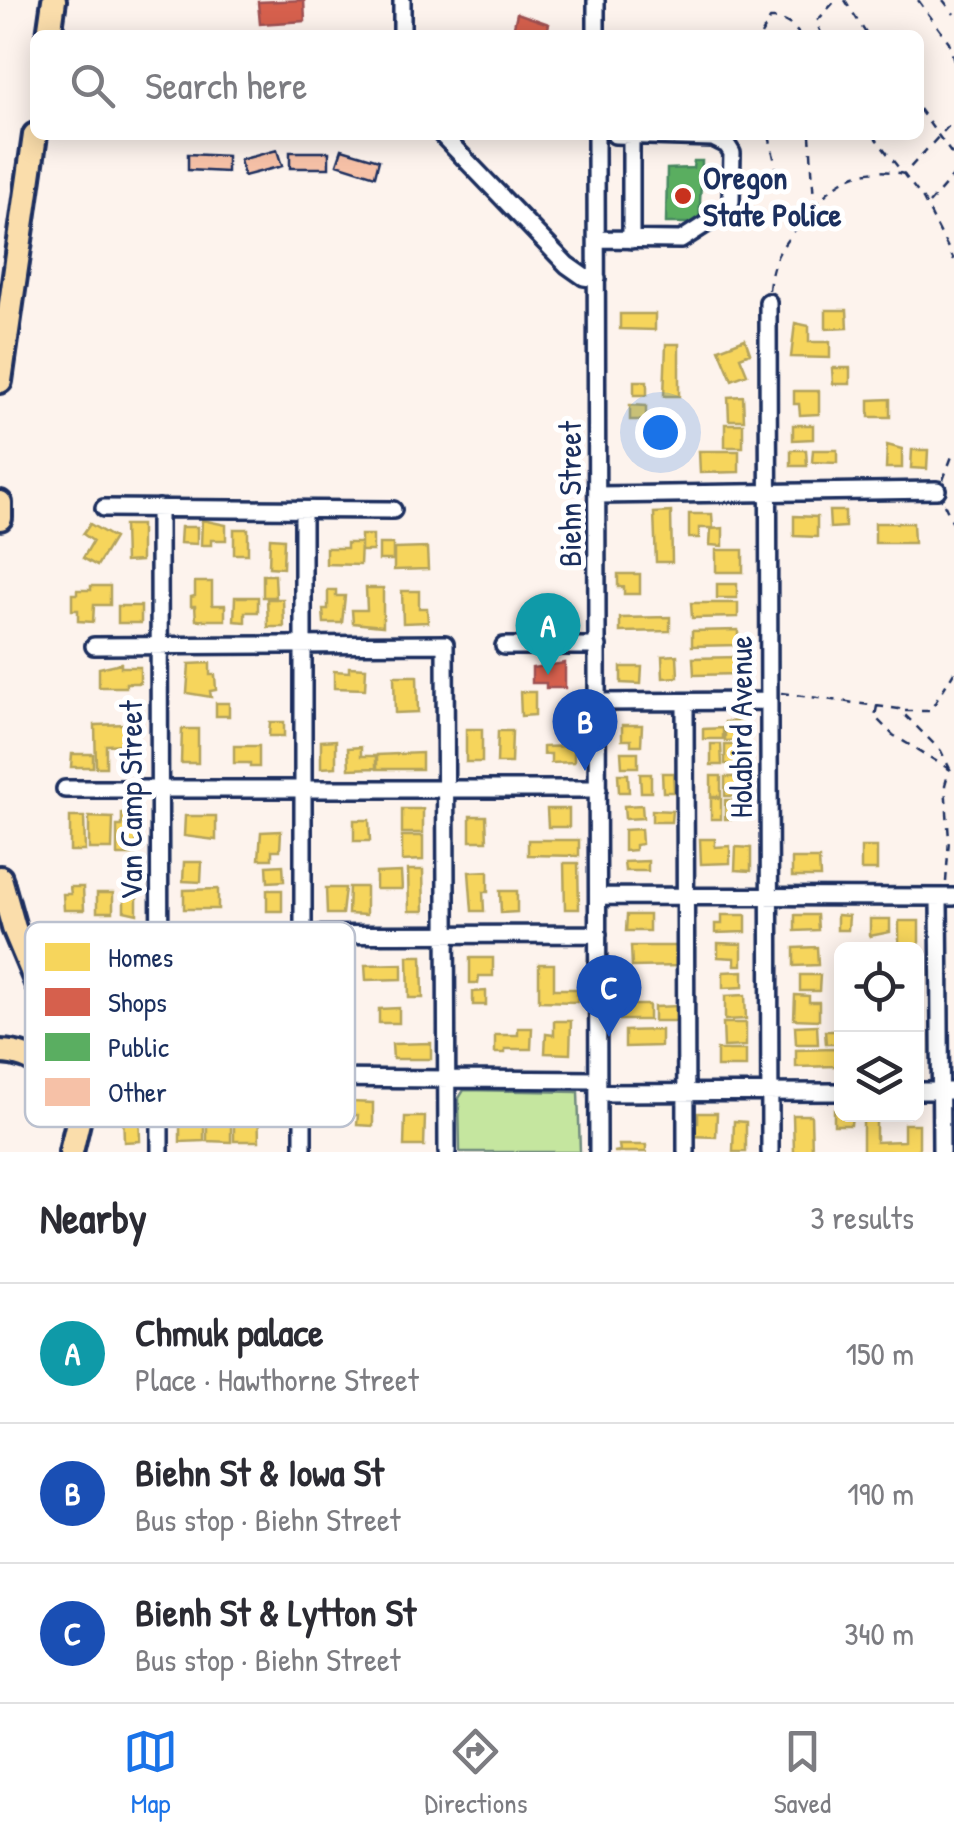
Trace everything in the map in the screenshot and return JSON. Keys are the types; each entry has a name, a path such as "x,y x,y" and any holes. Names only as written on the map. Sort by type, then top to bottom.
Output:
{"highway":[{"path":"50,30 54,0"},
{"path":"0,381 35,140"},
{"path":"0,504 0,518"},
{"path":"0,878 25,954"},
{"path":"0,1052 16,1052 25,1057"}],"street":[{"path":"402,0 402,30"},
{"path":"596,0 596,30"},
{"path":"447,140 567,265 596,279"},
{"name":"Biehn Street","path":"596,140 598,1152"},
{"path":"624,140 631,182 631,240"},
{"path":"597,240 681,240 726,211 731,201 732,153 727,144 718,140"},
{"path":"597,181 631,182"},
{"name":"Holabird Avenue","path":"768,302 770,1152"},
{"path":"598,494 937,490"},
{"path":"104,508 393,510"},
{"name":"Van Camp Street","path":"158,922 159,508"},
{"path":"302,922 303,510"},
{"path":"94,646 445,644 447,1152"},
{"path":"504,646 598,646"},
{"path":"598,702 685,702 768,696"},
{"path":"685,702 686,1152"},
{"path":"66,789 598,788"},
{"path":"598,896 946,897 947,1091 941,1152"},
{"path":"355,934 598,934"},
{"path":"355,1078 447,1079 687,1092 834,1092"},
{"name":"Van Camp Street","path":"160,1127 160,1152"}],"path":[{"path":"820,30 816,22 836,0"},
{"path":"846,0 864,30"},
{"path":"918,0 949,42 954,61"},
{"path":"943,0 954,14"},
{"path":"764,30 770,20 779,19 796,30"},
{"path":"924,116 954,157"},
{"path":"768,302 774,263 782,244 828,190 860,172 904,174 954,120"},
{"path":"770,140 776,168"},
{"path":"810,140 814,204"},
{"path":"877,140 927,206 954,260"},
{"path":"927,206 954,175"},
{"path":"954,450 937,490 954,526"},
{"path":"768,696 930,711 954,672"},
{"path":"878,704 876,717 881,724 953,773"},
{"path":"904,711 941,751 953,773 954,784"},
{"path":"946,897 949,839 945,784 953,773"}],"green space":[{"path":"464,1090 578,1092 580,1152 460,1152 459,1098"}],"building: Homes":[{"path":"826,310 847,310 848,328 826,329"},
{"path":"620,314 655,314 655,330 620,329"},
{"path":"795,323 809,326 809,342 830,342 830,358 791,357"},
{"path":"745,339 750,353 740,357 747,374 732,380 719,349"},
{"path":"666,344 679,344 679,396 664,396"},
{"path":"832,368 850,368 850,384 833,384"},
{"path":"634,381 647,381 647,395 634,395"},
{"path":"794,391 819,391 819,414 800,415 799,404 794,404"},
{"path":"743,396 744,420 729,420 728,397"},
{"path":"890,399 890,417 869,417 869,400"},
{"path":"630,405 646,406 646,420 630,420"},
{"path":"725,424 743,424 743,447 725,447"},
{"path":"793,425 813,425 813,439 793,440"},
{"path":"887,445 902,449 902,468 886,468"},
{"path":"791,450 806,450 807,466 791,466"},
{"path":"813,450 837,450 837,463 812,462"},
{"path":"912,450 928,450 927,469 911,468"},
{"path":"699,451 739,451 739,472 700,473"},
{"path":"829,511 845,511 845,527 830,528"},
{"path":"671,512 672,562 656,562 654,513"},
{"path":"689,514 712,514 713,528 699,528 699,538 689,538"},
{"path":"794,516 817,517 817,537 794,536"},
{"path":"202,520 226,525 226,540 201,545"},
{"path":"875,523 913,523 914,543 875,543"},
{"path":"90,524 114,538 97,566 83,558 93,541 83,534"},
{"path":"124,525 141,525 141,561 125,562"},
{"path":"181,527 197,527 197,544 180,543"},
{"path":"723,528 723,546 710,545 711,529"},
{"path":"234,529 248,529 248,554 234,554"},
{"path":"361,535 373,535 373,551 361,551"},
{"path":"270,538 284,539 283,568 269,567"},
{"path":"347,543 361,543 360,565 326,564 326,548 347,548"},
{"path":"379,544 393,544 393,560 379,560"},
{"path":"427,548 428,569 394,570 394,549"},
{"path":"716,550 743,550 743,572 716,572"},
{"path":"618,574 640,574 640,594 624,594 624,587 618,587"},
{"path":"263,575 275,575 276,597 263,597"},
{"path":"195,582 212,582 212,605 225,605 225,620 196,620 195,606 191,606"},
{"path":"717,584 737,584 737,598 717,598"},
{"path":"91,586 110,586 110,605 94,605 93,622 78,621 78,610 72,610 72,594 91,590"},
{"path":"366,588 383,588 383,626 353,623 352,610 367,610"},
{"path":"328,590 345,596 342,623 324,623"},
{"path":"402,591 419,591 419,608 427,608 428,622 403,623"},
{"path":"235,597 258,597 258,612 245,612 245,622 234,621"},
{"path":"267,599 283,599 284,627 268,627"},
{"path":"691,603 738,603 738,617 692,618"},
{"path":"118,606 141,606 141,623 118,623"},
{"path":"670,617 670,631 620,632 620,618"},
{"path":"738,630 738,645 692,646 692,631"},
{"path":"677,655 678,677 663,678 662,656"},
{"path":"738,657 738,674 694,675 693,658"},
{"path":"121,663 121,667 140,667 140,683 99,687 99,668"},
{"path":"210,663 216,690 210,691 211,697 187,693 189,664"},
{"path":"349,667 366,668 365,689 334,688 334,671 349,672"},
{"path":"621,667 642,667 641,684 621,683"},
{"path":"394,676 417,676 418,712 395,713"},
{"path":"520,692 535,692 535,715 521,716"},
{"path":"216,703 229,703 229,716 216,716"},
{"path":"744,721 744,740 725,741 725,722"},
{"path":"270,722 284,722 284,736 269,736"},
{"path":"128,724 129,744 106,745 106,767 96,767 95,725"},
{"path":"622,725 642,725 641,745 622,740"},
{"path":"723,728 723,739 703,739 703,729"},
{"path":"182,729 198,729 198,763 181,763"},
{"path":"466,729 482,729 482,762 466,762"},
{"path":"498,731 512,731 511,763 497,763"},
{"path":"336,740 336,767 321,768 321,741"},
{"path":"711,744 721,744 722,765 711,765"},
{"path":"725,745 744,745 744,764 725,764"},
{"path":"234,746 259,746 259,767 234,763"},
{"path":"574,746 574,762 551,763 551,754 543,754 543,747"},
{"path":"361,747 361,756 376,756 376,768 349,769 348,748"},
{"path":"621,752 638,752 638,767 622,767"},
{"path":"422,753 422,769 377,769 377,755"},
{"path":"72,754 93,754 93,767 71,767"},
{"path":"662,773 673,773 674,792 663,792"},
{"path":"618,774 628,774 629,792 619,792"},
{"path":"640,774 651,774 651,792 641,792"},
{"path":"711,776 721,776 721,796 711,796"},
{"path":"725,777 744,777 744,796 725,796"},
{"path":"711,798 721,798 721,819 711,819"},
{"path":"725,800 744,800 744,819 725,819"},
{"path":"642,805 643,818 625,819 624,806"},
{"path":"402,809 423,809 423,833 402,833"},
{"path":"547,809 569,809 569,827 548,827"},
{"path":"652,810 672,811 671,822 652,822"},
{"path":"122,813 139,813 135,855 117,855 117,826 122,826"},
{"path":"185,816 216,816 216,840 184,836"},
{"path":"470,816 486,816 487,841 470,841"},
{"path":"70,817 84,817 85,851 70,851"},
{"path":"89,817 113,818 112,849 89,849"},
{"path":"354,820 369,820 370,841 354,841"},
{"path":"641,829 642,844 635,845 635,850 624,851 624,830"},
{"path":"281,831 280,850 272,850 272,859 259,859 261,832"},
{"path":"402,836 423,836 423,860 402,861"},
{"path":"700,839 715,839 715,847 730,846 730,863 701,864"},
{"path":"528,840 579,840 579,856 528,855"},
{"path":"736,847 751,848 751,871 735,870"},
{"path":"861,847 877,847 877,870 861,870"},
{"path":"792,859 819,859 820,877 792,877"},
{"path":"648,861 648,871 625,871 624,862"},
{"path":"184,862 202,862 201,882 183,881"},
{"path":"564,863 578,863 579,909 565,909"},
{"path":"283,865 284,881 268,882 267,866"},
{"path":"408,870 423,870 424,911 409,911"},
{"path":"488,871 484,911 472,911 469,872"},
{"path":"401,872 402,889 376,889 376,873"},
{"path":"70,887 83,887 84,910 64,910 63,894 71,894"},
{"path":"349,887 366,887 366,915 348,914"},
{"path":"326,888 345,888 342,914 327,914"},
{"path":"218,889 218,909 184,909 184,890"},
{"path":"267,890 282,890 282,911 267,911"},
{"path":"500,891 517,891 517,912 501,913"},
{"path":"97,893 113,893 113,912 97,912"},
{"path":"137,894 137,914 124,911 124,895"},
{"path":"627,915 649,915 649,931 626,931"},
{"path":"722,915 746,915 746,932 715,933 715,924 722,924"},
{"path":"795,915 817,915 818,930 795,931"},
{"path":"837,915 849,916 848,930 837,930"},
{"path":"870,919 890,919 890,932 870,936"},
{"path":"899,921 919,921 919,942 899,942"},
{"path":"718,943 742,944 742,965 735,965 735,958 718,957"},
{"path":"631,946 680,946 680,966 632,967"},
{"path":"817,947 818,965 794,966 794,948"},
{"path":"408,956 422,956 423,998 409,998"},
{"path":"470,958 493,958 493,976 479,976 478,983 470,983"},
{"path":"402,964 402,979 366,980 365,965"},
{"path":"539,964 554,964 554,989 577,989 577,1002 539,1001"},
{"path":"743,971 743,987 723,988 723,972"},
{"path":"800,975 820,975 819,991 800,991"},
{"path":"486,991 486,1005 473,1005 473,992"},
{"path":"745,995 746,1019 725,1020 725,996"},
{"path":"795,995 819,1002 819,1020 794,1019"},
{"path":"620,1005 649,1005 649,1020 620,1020"},
{"path":"679,1006 679,1021 654,1021 654,1007"},
{"path":"399,1008 399,1023 379,1023 379,1009"},
{"path":"554,1021 571,1021 570,1054 545,1053 546,1034 554,1035"},
{"path":"723,1023 746,1023 746,1046 724,1047"},
{"path":"817,1025 818,1044 796,1044 795,1026"},
{"path":"518,1028 532,1028 531,1049 495,1053 495,1035 518,1035"},
{"path":"661,1030 661,1046 625,1047 625,1031"},
{"path":"825,1031 834,1031 834,1044 826,1044"},
{"path":"431,1043 431,1059 393,1059 392,1044"},
{"path":"834,1049 834,1066 796,1067 796,1050"},
{"path":"717,1050 746,1050 746,1067 717,1067"},
{"path":"355,1102 373,1103 373,1126 357,1125"},
{"path":"698,1113 717,1113 716,1137 689,1136 689,1123 698,1123"},
{"path":"793,1115 811,1115 812,1152 794,1152"},
{"path":"405,1117 425,1117 424,1146 404,1146"},
{"path":"734,1121 746,1122 746,1152 733,1152"},
{"path":"863,1122 876,1122 876,1142 904,1141 904,1124 919,1124 919,1152 863,1152"},
{"path":"124,1127 140,1127 140,1141 124,1142"},
{"path":"180,1127 204,1127 204,1141 180,1142"},
{"path":"207,1127 231,1127 231,1142 207,1141"},
{"path":"234,1127 259,1127 259,1141 234,1141"},
{"path":"619,1145 646,1145 646,1152 614,1152 620,1151"}],"building: Shops":[{"path":"304,0 305,21 260,24 258,2"},
{"path":"517,13 549,24 547,30 513,30"},
{"path":"565,663 565,688 532,683 532,668"}],"building: Public":[{"name":"Oregon State Police","path":"694,161 702,161 699,223 666,223 667,169 693,168"}],"building: Other":[{"path":"342,149 379,160 375,176 337,164"},
{"path":"277,150 282,166 244,176 240,160"},
{"path":"290,152 329,152 329,168 290,168"},
{"path":"188,154 227,156 227,172 188,170"}],"place":[{"name":"Oregon State Police","path":"683,196"},
{"name":"Chmuk palace","path":"548,675"},
{"name":"Biehn St & Iowa St","path":"585,771"},
{"name":"Bienh St & Lytton St","path":"609,1037"}]}
